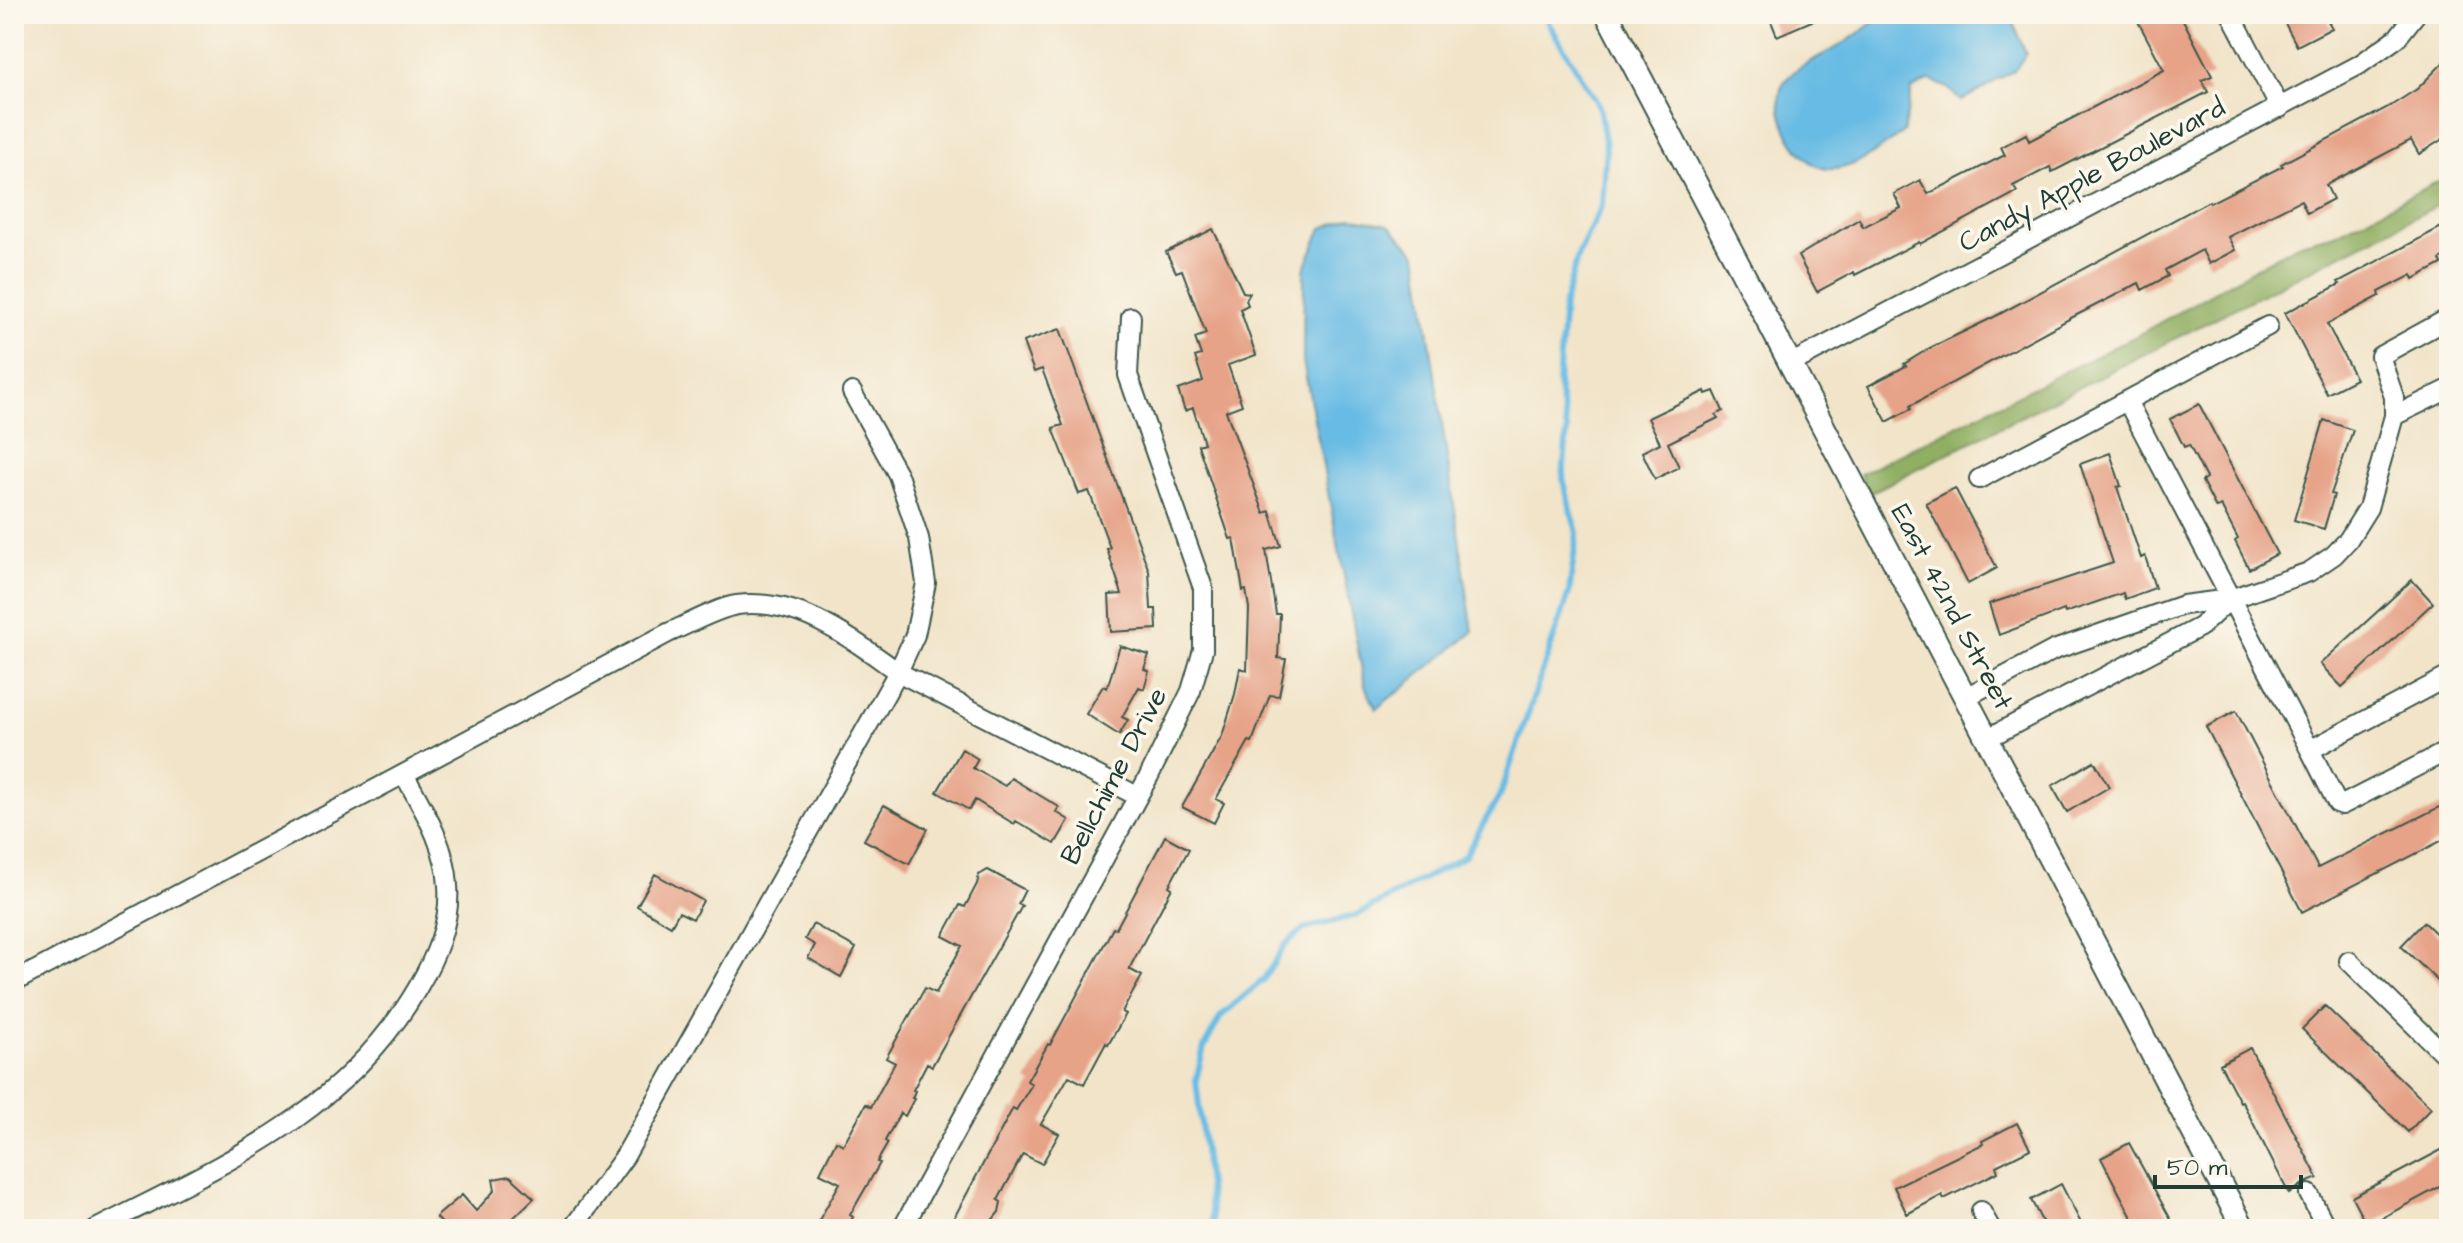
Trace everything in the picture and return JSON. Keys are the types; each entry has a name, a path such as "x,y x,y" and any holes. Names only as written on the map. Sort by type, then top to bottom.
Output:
{"street":[{"name":"East 42nd Street","path":"1607,14 2244,1229"},
{"path":"2231,14 2280,108"},
{"name":"Candy Apple Boulevard","path":"1792,363 2372,58 2384,50 2413,19"},
{"name":"Bellchime Drive","path":"902,1229 1137,796 1191,691 1203,650 1203,588 1128,375 1131,317"},
{"path":"1966,697 2054,650 2183,605 2230,599 2316,569 2340,549 2368,508 2394,416 2394,397 2380,356 2449,318"},
{"path":"1979,479 2268,326"},
{"path":"2394,416 2449,389"},
{"path":"572,1229 625,1156 898,672 915,635 926,583 919,538 898,475 852,392"},
{"path":"2127,401 2337,803 2342,805 2449,750"},
{"path":"1988,738 2200,627 2230,599"},
{"path":"14,982 668,633 735,605 784,606 846,635 898,672 1137,796"},
{"path":"2310,750 2449,676"},
{"path":"96,1229 253,1148 311,1110 367,1058 401,1015 441,940 447,920 448,887 439,842 404,774"},
{"path":"2349,961 2449,1059"},
{"path":"2309,1194 2327,1229"},
{"path":"1981,1211 1991,1229"}],"green space":[{"path":"2449,176 2449,200 1868,494 1860,474 2136,336 2300,243 2335,234"}],"water":[{"path":"1882,14 2010,14 2026,54 2015,70 1961,101 1948,88 1930,80 1912,89 1904,131 1854,164 1843,168 1822,168 1812,163 1794,143 1782,117 1780,91 1796,70 1849,40"},
{"path":"1351,217 1389,225 1417,254 1473,632 1376,709 1365,686 1303,361 1304,270 1322,228"}],"building":[{"path":"1768,14 1828,14 1777,36"},
{"path":"2134,14 2180,14 2212,76 2202,80 2208,92 2052,172 2050,167 2013,186 2017,192 1920,244 1855,275 1854,272 1817,292 1798,256 1859,219 1863,227 1901,208 1894,194 1920,180 1928,194 2005,155 2001,147 2026,134 2029,141 2164,70"},
{"path":"2280,14 2324,14 2332,28 2297,46"},
{"path":"2449,57 2449,135 2419,154 2411,140 2326,185 2333,199 2307,213 2301,200 2228,237 2235,250 2209,264 2202,250 2165,270 2168,276 2142,290 2139,283 2069,319 1910,406 1911,409 1887,422 1868,386 1906,366 1904,364 1930,348 1994,317 2209,201 2283,166 2281,164 2392,105 2417,89"},
{"path":"2449,223 2449,255 2440,260 2442,264 2379,292 2380,296 2327,324 2356,379 2327,394 2285,313"},
{"path":"1213,229 1243,292 1250,293 1246,300 1248,305 1240,309 1256,355 1228,365 1242,405 1226,411 1264,513 1270,511 1281,546 1266,550 1276,614 1280,614 1278,658 1286,659 1279,696 1270,695 1252,742 1249,741 1216,799 1224,803 1214,823 1182,807 1222,736 1240,668 1247,670 1249,608 1234,538 1230,539 1198,445 1204,443 1193,408 1185,411 1178,390 1203,381 1195,357 1201,355 1195,338 1206,334 1182,270 1176,272 1166,252"},
{"path":"1060,329 1149,571 1151,609 1156,609 1157,629 1111,632 1109,595 1122,594 1107,549 1110,548 1089,491 1079,494 1053,428 1063,425 1042,369 1034,372 1023,342"},
{"path":"1705,391 1706,394 1714,391 1723,411 1716,415 1718,418 1668,443 1679,467 1655,479 1642,452 1660,443 1648,418"},
{"path":"2199,404 2277,554 2249,569 2221,506 2216,508 2202,481 2206,478 2189,445 2184,447 2170,419"},
{"path":"2324,420 2353,430 2331,494 2334,495 2324,529 2294,520"},
{"path":"2110,453 2121,486 2117,487 2141,558 2145,556 2155,588 2125,599 2123,593 2065,613 2064,610 1999,635 1989,604 2113,563 2080,464"},
{"path":"1955,488 1997,568 1968,584 1926,503"},
{"path":"2412,580 2433,603 2342,687 2320,664"},
{"path":"1120,646 1149,655 1144,669 1149,671 1144,689 1139,687 1122,717 1128,720 1119,735 1086,714 1103,686 1107,688"},
{"path":"2236,711 2318,868 2449,802 2449,837 2302,912 2206,727"},
{"path":"962,749 978,759 973,768 1005,786 1011,778 1059,807 1056,812 1069,820 1055,844 975,800 969,810 937,792"},
{"path":"2094,761 2109,787 2067,812 2052,786"},
{"path":"884,805 928,829 909,864 864,840"},
{"path":"1165,836 1189,849 1129,969 1142,976 1122,1012 1126,1014 1084,1084 1069,1076 1041,1124 1059,1134 1042,1164 1023,1154 998,1200 1001,1202 999,1212 985,1229 948,1229 1013,1108 1016,1110 1032,1084 1027,1081 1050,1045 1113,928 1116,929"},
{"path":"988,870 1025,890 1018,904 1022,906 932,1066 927,1063 913,1090 914,1099 905,1116 900,1113 885,1141 888,1143 877,1162 880,1163 850,1215 853,1217 846,1229 830,1229 818,1222 840,1183 820,1173 836,1141 843,1145 866,1104 871,1107 895,1063 886,1058 925,988 936,993 962,946 943,936 960,905 965,907 979,875"},
{"path":"655,874 703,901 693,919 679,912 671,926 637,906"},
{"path":"2424,922 2449,946 2449,992 2401,946"},
{"path":"813,924 856,948 841,977 808,958 815,945 805,939"},
{"path":"2325,1006 2431,1108 2408,1132 2302,1029"},
{"path":"2250,1048 2318,1178 2289,1194 2220,1064"},
{"path":"2017,1123 2030,1149 1996,1166 1998,1172 1944,1199 1942,1195 1907,1214 1894,1187 1983,1144 1982,1141"},
{"path":"2129,1143 2176,1229 2138,1229 2101,1158"},
{"path":"2449,1146 2449,1182 2367,1226 2352,1197"},
{"path":"510,1176 534,1198 502,1229 447,1229 436,1217 462,1195 476,1211 495,1190 493,1179"},
{"path":"2061,1184 2084,1229 2046,1229 2031,1200"}],"waterway":[{"path":"1213,1229 1196,1080 1204,1047 1221,1016 1263,980 1286,944 1304,929 1357,915 1465,856 1501,793 1569,593 1577,533 1563,479 1567,430 1558,384 1564,304 1579,252 1602,205 1606,146 1599,106 1543,14"}]}
